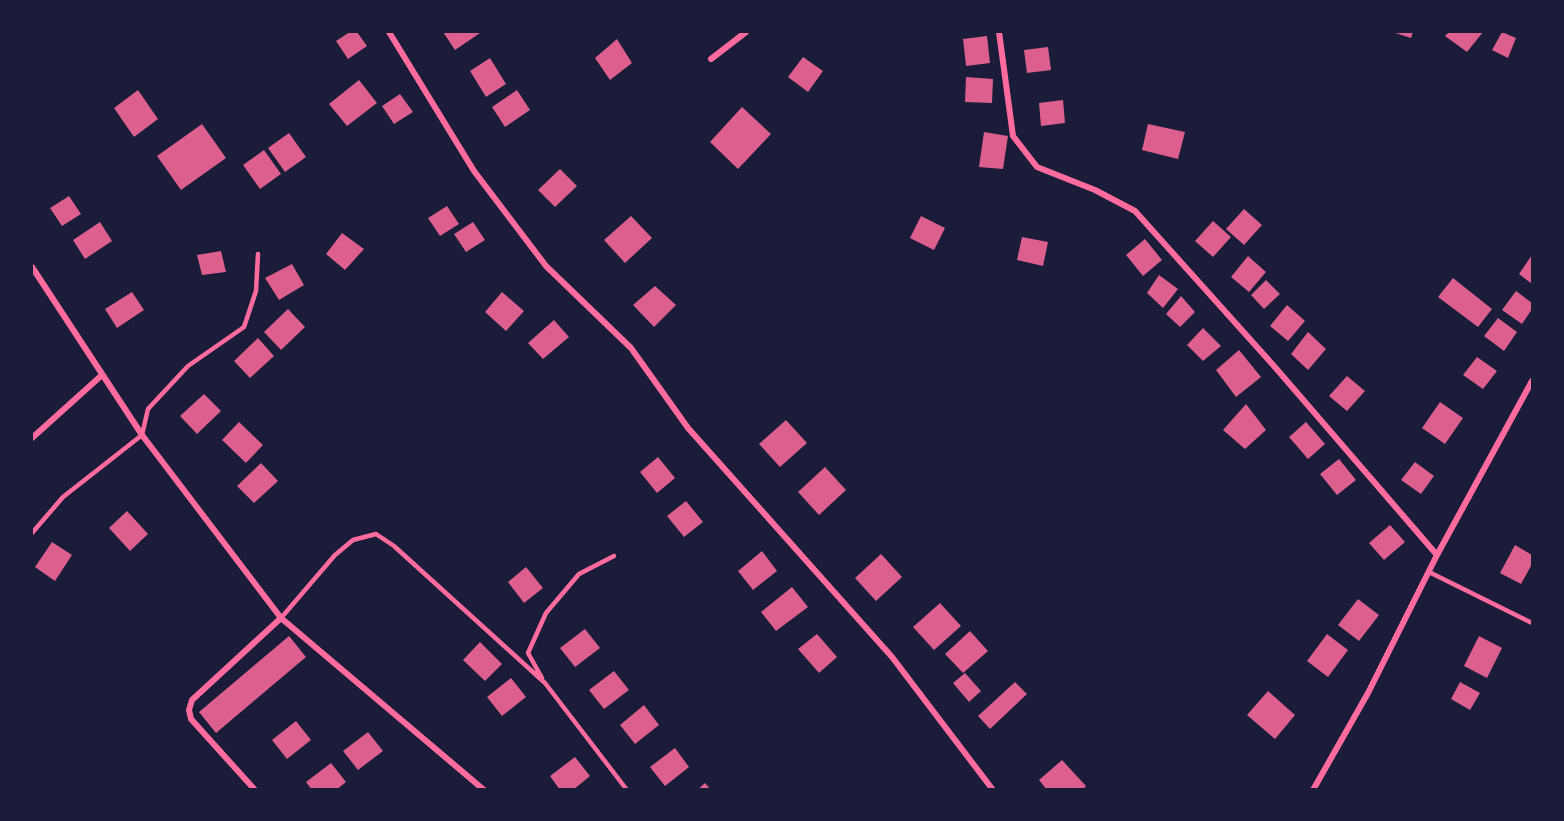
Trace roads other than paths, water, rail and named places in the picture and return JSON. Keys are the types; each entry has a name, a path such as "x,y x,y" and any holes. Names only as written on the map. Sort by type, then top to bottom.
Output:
{"street":[{"path":"389,32 474,171 546,266 631,348 688,428 892,657 993,789"},
{"path":"711,59 746,32"},
{"path":"999,32 1013,136 1037,166 1095,190 1135,211 1274,366 1437,555"},
{"path":"32,267 142,435 281,618 484,789"},
{"path":"32,438 102,375"},
{"path":"1313,789 1368,693 1437,555 1533,381"},
{"path":"255,789 191,719 189,710 192,700 281,618"}],"lane":[{"path":"32,533 63,497 142,435 148,409 188,366 244,327 256,291 258,255"},
{"path":"281,618 335,555 353,540 376,534 394,546 545,683"},
{"path":"614,556 579,574 546,614 528,653 545,683 627,789"},
{"path":"1429,572 1533,623"}]}
